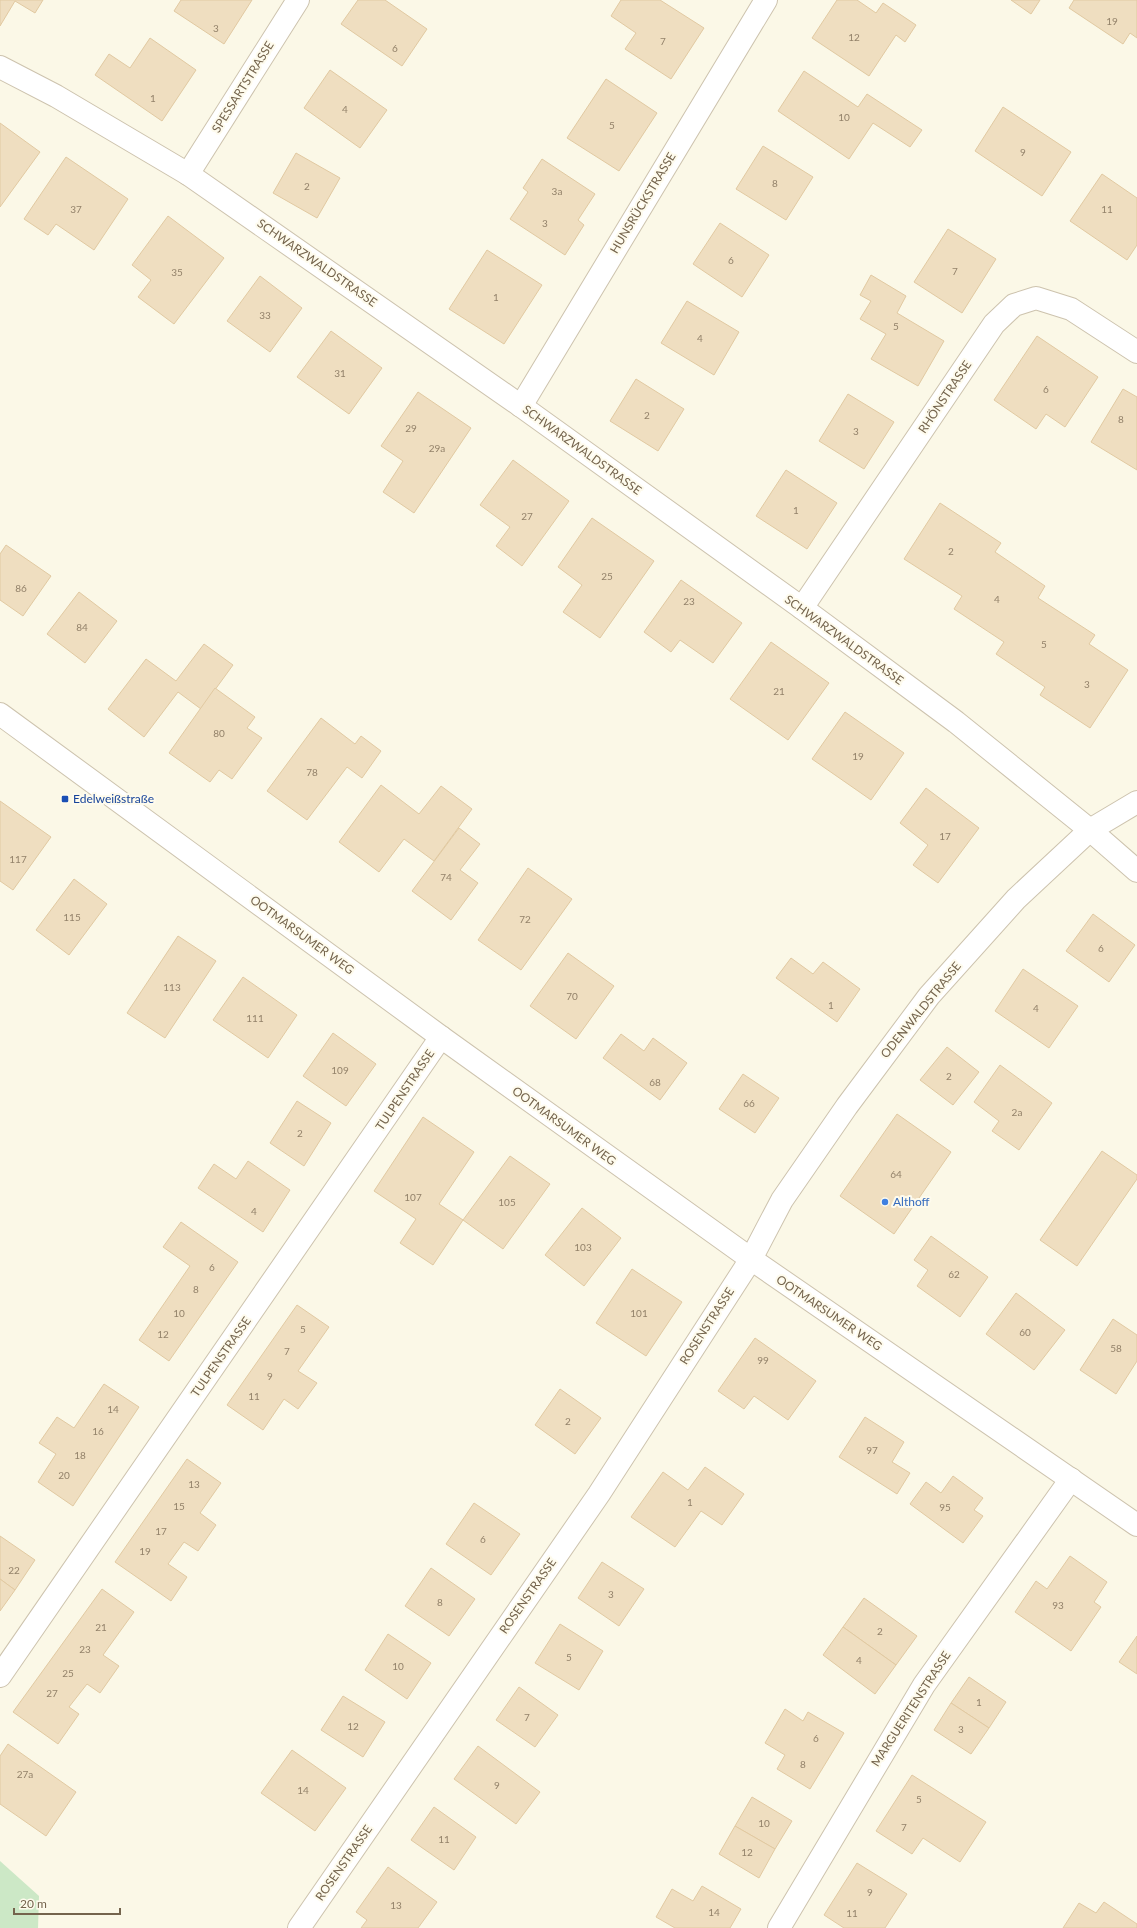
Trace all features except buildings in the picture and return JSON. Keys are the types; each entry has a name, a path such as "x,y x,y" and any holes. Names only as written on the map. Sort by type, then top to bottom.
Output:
{"street":[{"name":"SPESSARTSTRASSE","path":"188,174 298,0"},
{"name":"HUNSRÜCKSTRASSE","path":"521,406 766,0"},
{"name":"SCHWARZWALDSTRASSE","path":"0,67 56,96 188,174 521,406 802,608 956,722 1090,830 1137,871"},
{"name":"RHÖNSTRASSE","path":"802,608 994,324 1014,305 1036,298 1071,309 1137,352"},
{"name":"OOTMARSUMER WEG","path":"0,714 441,1037 750,1259 1137,1525"},
{"name":"ODENWALDSTRASSE","path":"750,1259 791,1188 847,1106 929,996 1016,899 1090,830 1137,802"},
{"name":"TULPENSTRASSE","path":"0,1676 441,1037"},
{"name":"ROSENSTRASSE","path":"299,1928 599,1494 750,1259"},
{"name":"MARGUERITENSTRASSE","path":"779,1928 924,1685 1071,1479"}],"green space":[{"path":"0,1861 39,1896 38,1928 0,1928"}],"place":[{"name":"Edelweißstraße","path":"65,799"},
{"name":"Althoff","path":"885,1202"}]}
